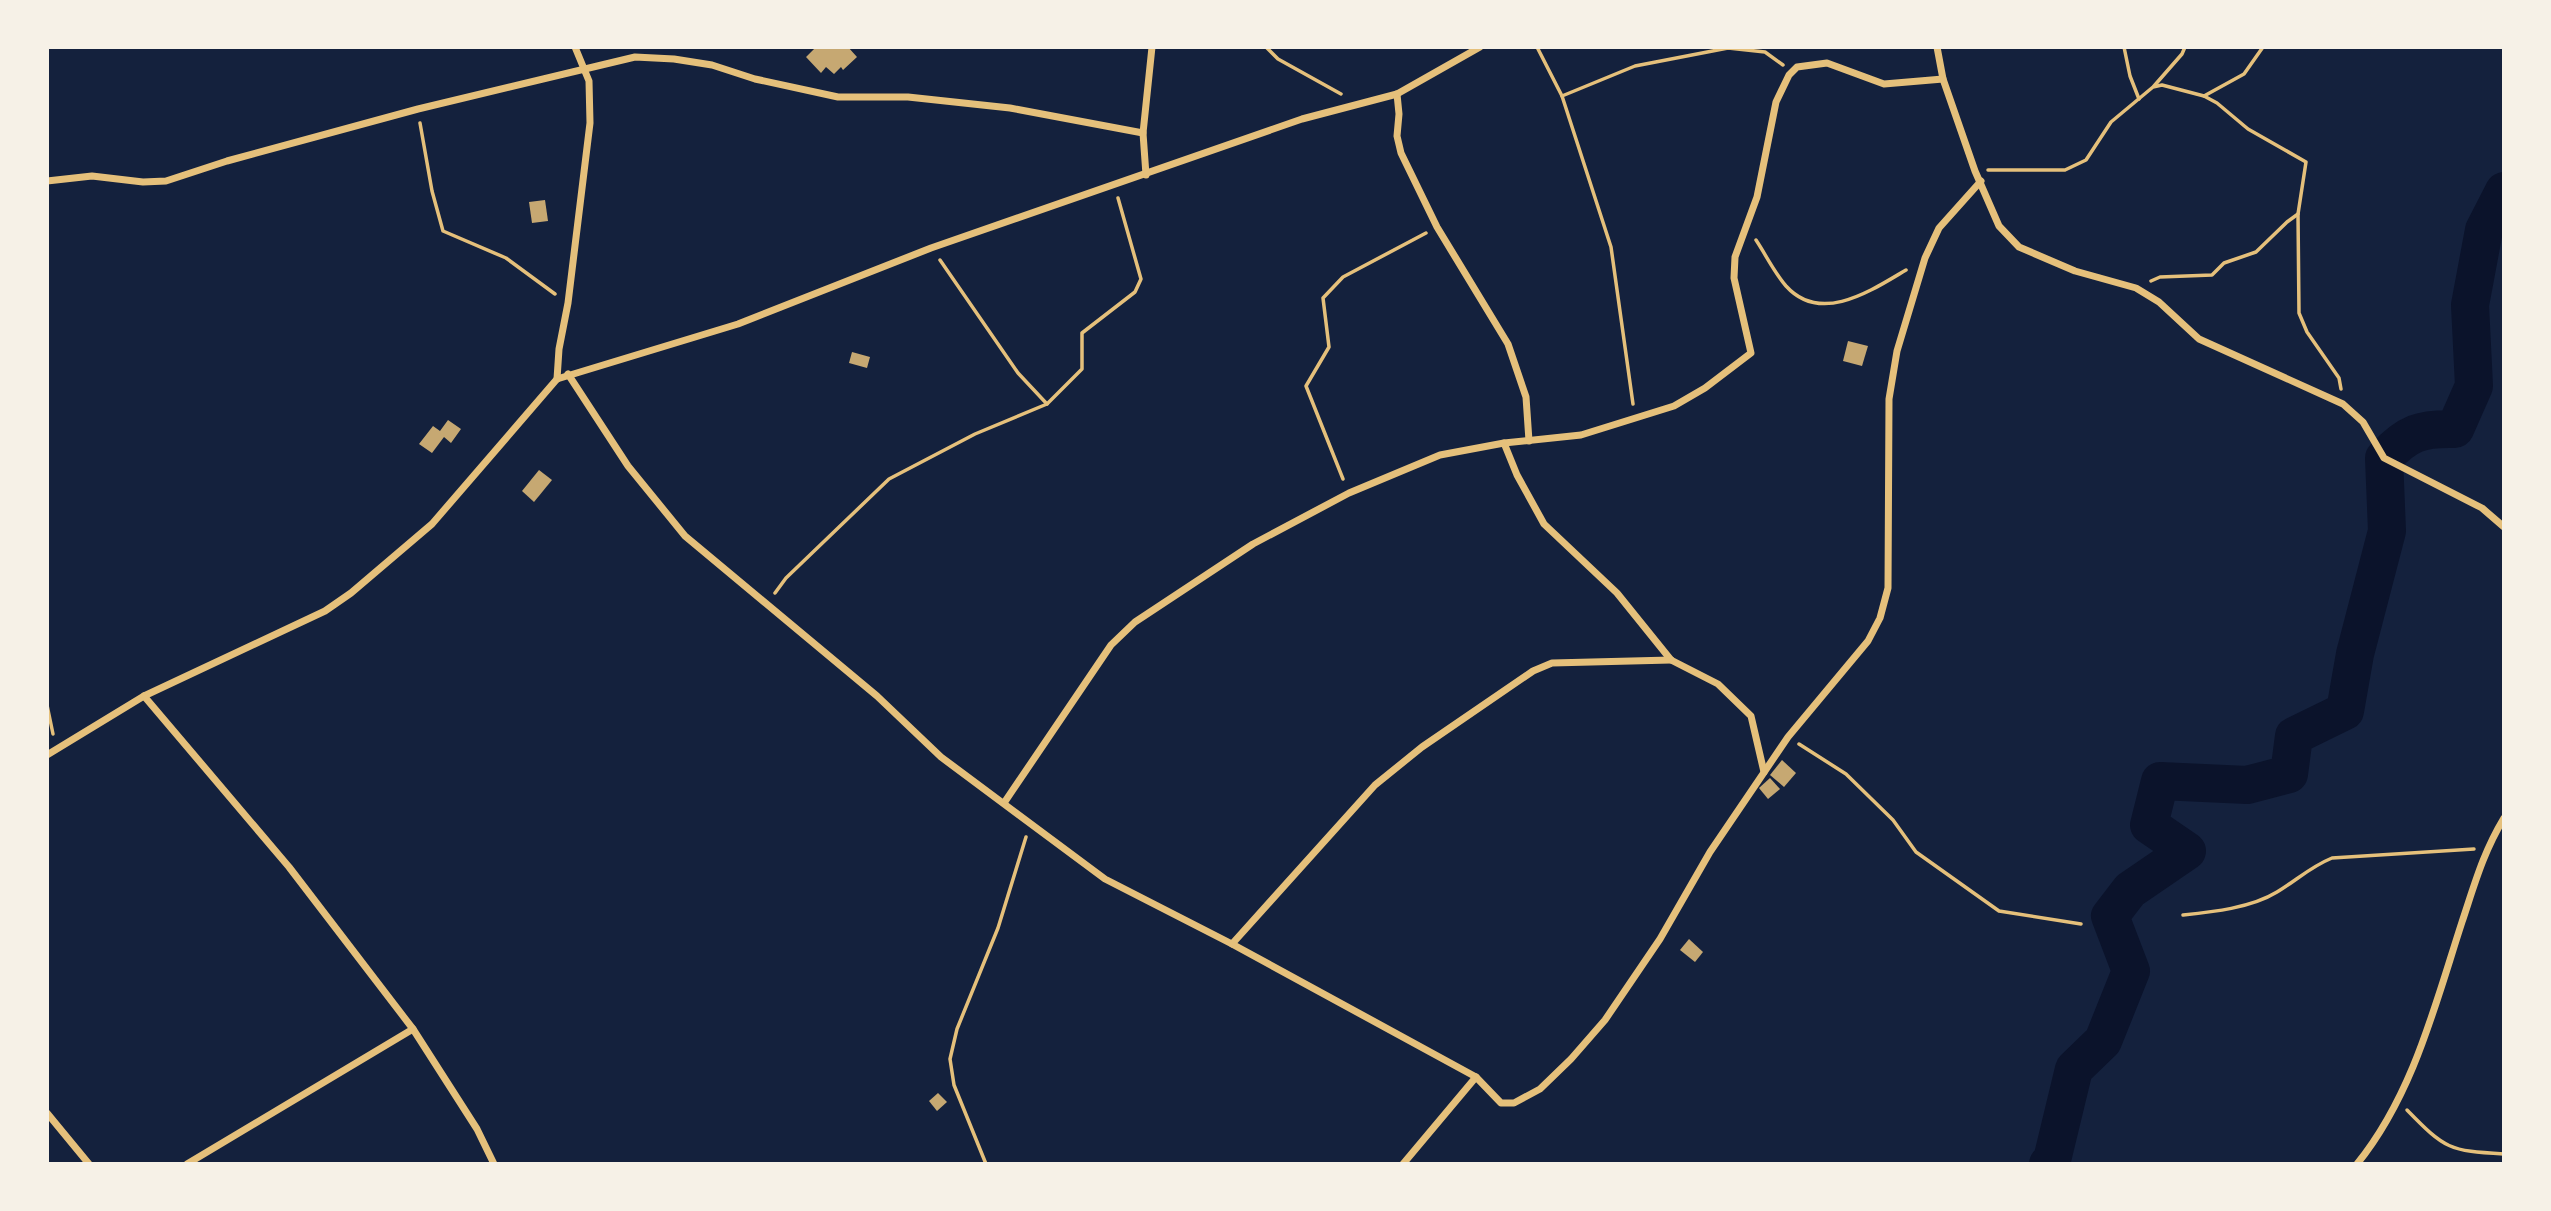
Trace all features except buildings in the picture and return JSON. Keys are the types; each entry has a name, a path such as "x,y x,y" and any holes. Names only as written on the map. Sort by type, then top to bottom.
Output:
{"street":[{"path":"557,379 590,123 589,81 575,47"},
{"path":"1146,175 1143,133 1152,47"},
{"path":"47,755 144,696 325,611 351,593 432,524 557,379 738,324 931,248 1302,119 1396,94 1480,47"},
{"path":"1937,47 1943,79 1975,171 1999,226 2019,247 2075,271 2136,288 2159,302 2199,339 2343,404 2363,422 2384,458 2482,508 2504,527"},
{"path":"47,181 92,176 143,182 166,181 227,161 418,109 635,57 712,65 755,79 838,97 908,97 997,107 1143,133"},
{"path":"1004,803 1111,645 1135,622 1253,544 1349,493 1440,455 1504,443 1581,435 1674,406 1706,388 1751,352 1734,278 1735,257 1757,197 1776,102 1789,75 1797,67 1827,63 1884,84 1943,79"},
{"path":"1396,94 1399,114 1396,136 1401,153 1437,227 1508,344 1526,397 1529,441"},
{"path":"568,374 628,466 685,536 765,606 877,696 941,757 1105,879 1232,944 1476,1077 1501,1103 1514,1103 1540,1088 1571,1059 1605,1020 1660,939 1710,852 1788,737 1868,641 1883,608 1888,588 1889,399 1897,351 1926,258 1939,228 1981,181"},
{"path":"1504,443 1517,475 1544,524 1617,593 1671,660 1718,684 1751,716 1764,772"},
{"path":"1232,944 1375,785 1422,747 1533,671 1552,663 1671,660"},
{"path":"144,696 289,867 412,1029 478,1129 494,1164"},
{"path":"2357,1164 2376,1140 2399,1100 2424,1039 2486,848 2504,818"},
{"path":"187,1164 412,1029"},
{"path":"1403,1164 1476,1077"},
{"path":"47,1113 89,1164"}],"path":[{"path":"1266,47 1278,59 1360,104"},
{"path":"1537,47 1562,96 1611,247 1634,420"},
{"path":"2124,47 2130,76 2139,99"},
{"path":"1975,171 2065,170 2086,160 2111,122 2152,88 2185,47"},
{"path":"2204,96 2244,74 2263,47"},
{"path":"1562,96 1635,66 1728,48 1765,52 1787,68 1789,75"},
{"path":"2152,88 2162,85 2204,96 2217,103 2248,129 2306,162 2298,214 2299,313 2307,332 2339,378 2343,404"},
{"path":"418,109 432,191 443,231 506,258 568,303"},
{"path":"765,606 786,578 889,479 975,434 1047,404 1082,369 1082,333 1135,292 1141,279 1114,185"},
{"path":"2136,288 2160,277 2212,275 2224,263 2256,251 2298,214"},
{"path":"1746,225 1787,287 1802,297 1823,304 1848,302 1926,258"},
{"path":"1349,493 1307,386 1329,347 1323,298 1343,277 1437,227"},
{"path":"931,248 1018,373 1047,404"},
{"path":"47,705 56,750"},
{"path":"1788,737 1846,774 1892,820 1916,852 1999,911 2081,924"},
{"path":"986,1164 954,1085 950,1059 957,1029 998,928 1030,822"},
{"path":"2183,915 2227,910 2275,894 2313,866 2332,858 2486,848"},
{"path":"2399,1100 2436,1140 2452,1149 2504,1154"}],"waterway":[{"path":"2048,1164 2052,1160 2074,1069 2103,1041 2131,971 2110,916 2130,890 2187,851 2149,825 2160,781 2247,785 2289,774 2294,736 2345,711 2355,654 2387,531 2384,458 2415,434 2455,429 2474,386 2470,305 2484,230 2504,191"}]}
